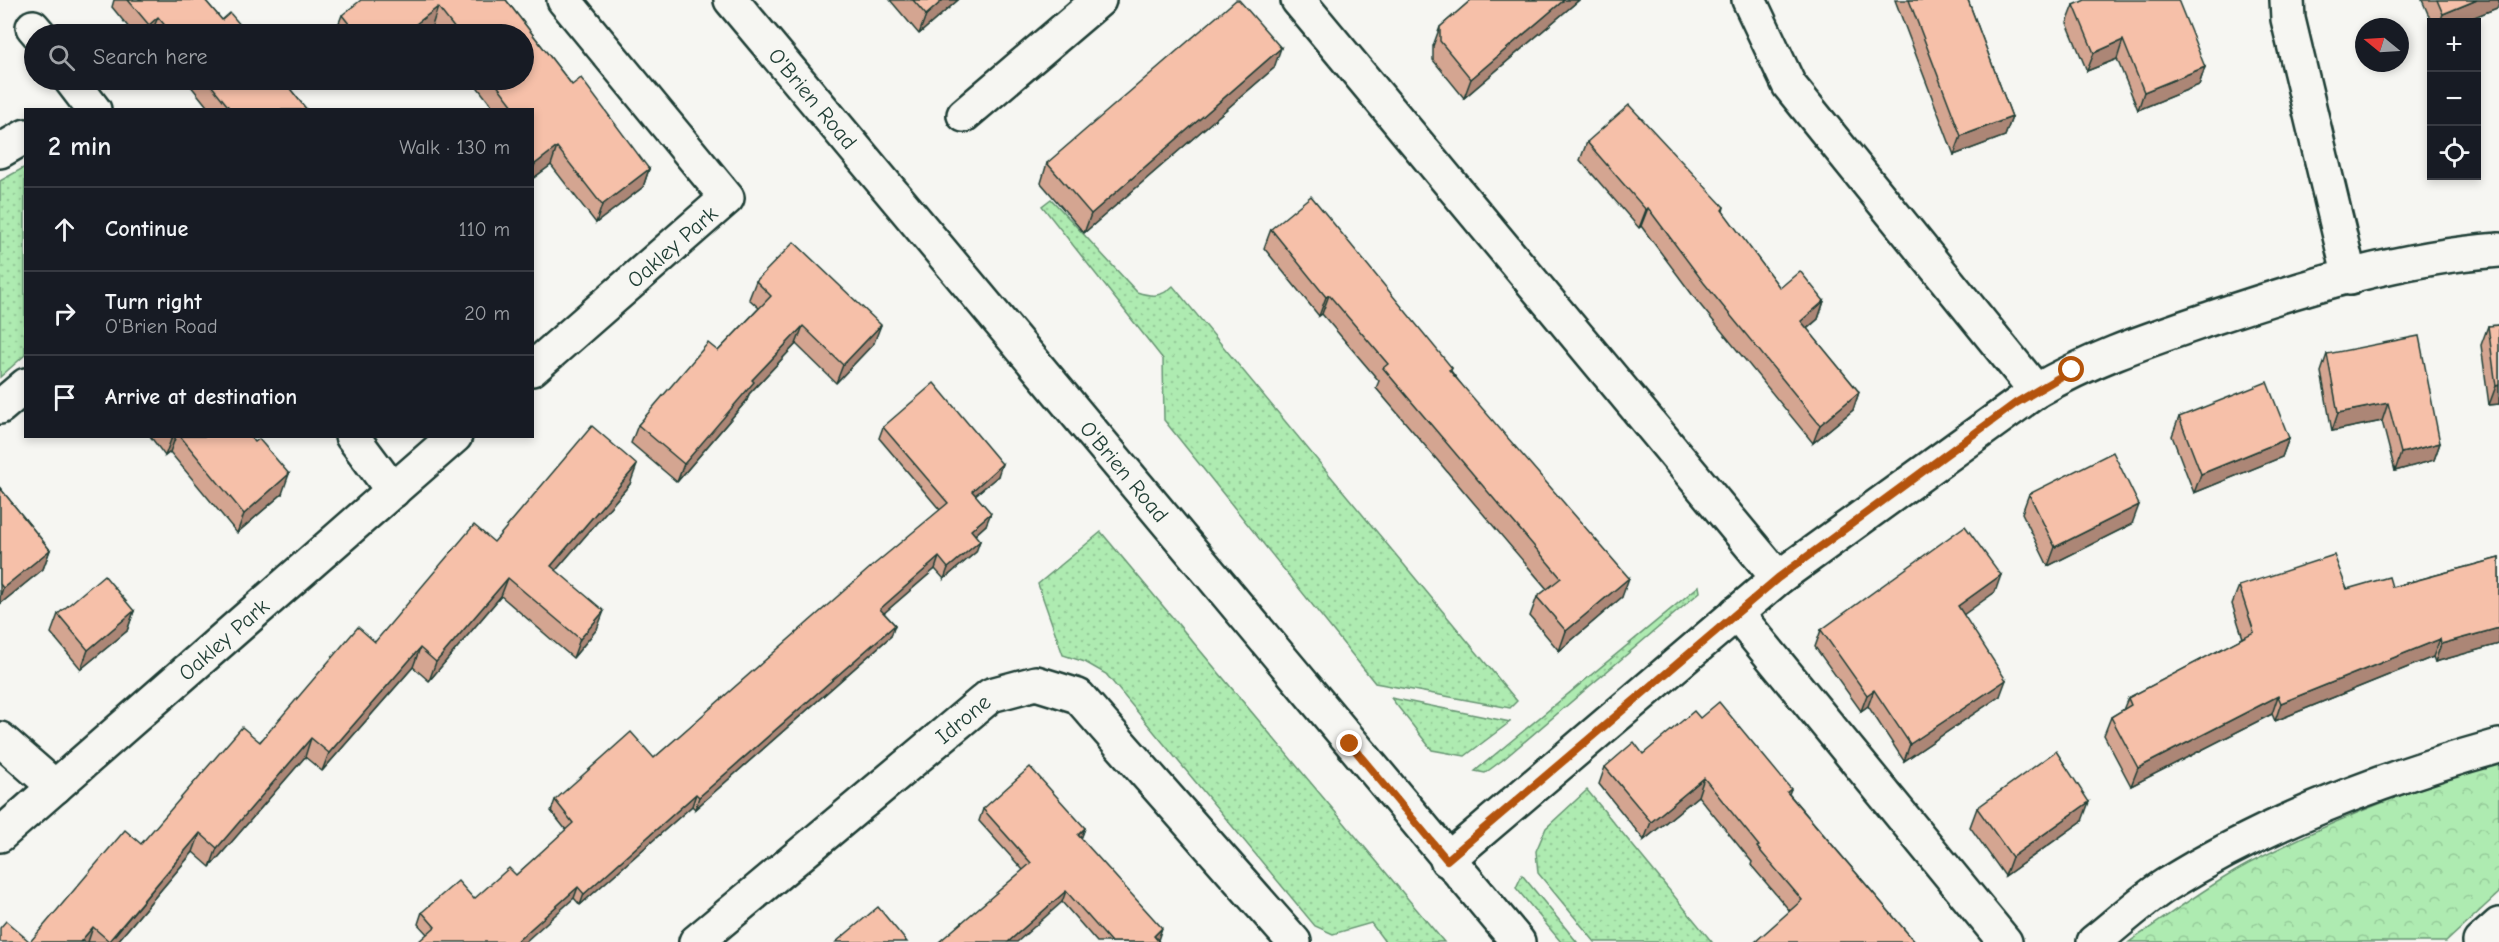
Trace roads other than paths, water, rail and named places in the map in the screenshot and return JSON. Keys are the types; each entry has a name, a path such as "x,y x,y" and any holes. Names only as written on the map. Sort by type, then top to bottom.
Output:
{"street":[{"name":"Oakley Park","path":"534,367 727,198 564,0"},
{"name":"O'Brien Road","path":"731,0 1447,860 1518,942"},
{"path":"964,115 1099,0"},
{"path":"1749,0 1789,85 2036,391"},
{"path":"2287,0 2291,30 2350,278"},
{"path":"1307,3 1778,578"},
{"path":"0,151 24,137"},
{"path":"1447,860 1778,578 2036,391 2072,370 2114,351 2296,290 2458,253 2499,250"},
{"path":"0,407 24,387"},
{"path":"353,438 393,491"},
{"name":"Oakley Park","path":"0,835 453,438"},
{"path":"1736,613 2005,942"},
{"name":"Idrone","path":"696,942 991,695 1036,683 1078,696 1294,942"},
{"path":"0,739 55,787"},
{"path":"2094,942 2165,886 2285,820 2368,787 2499,746"},
{"path":"2480,942 2499,925"}]}
